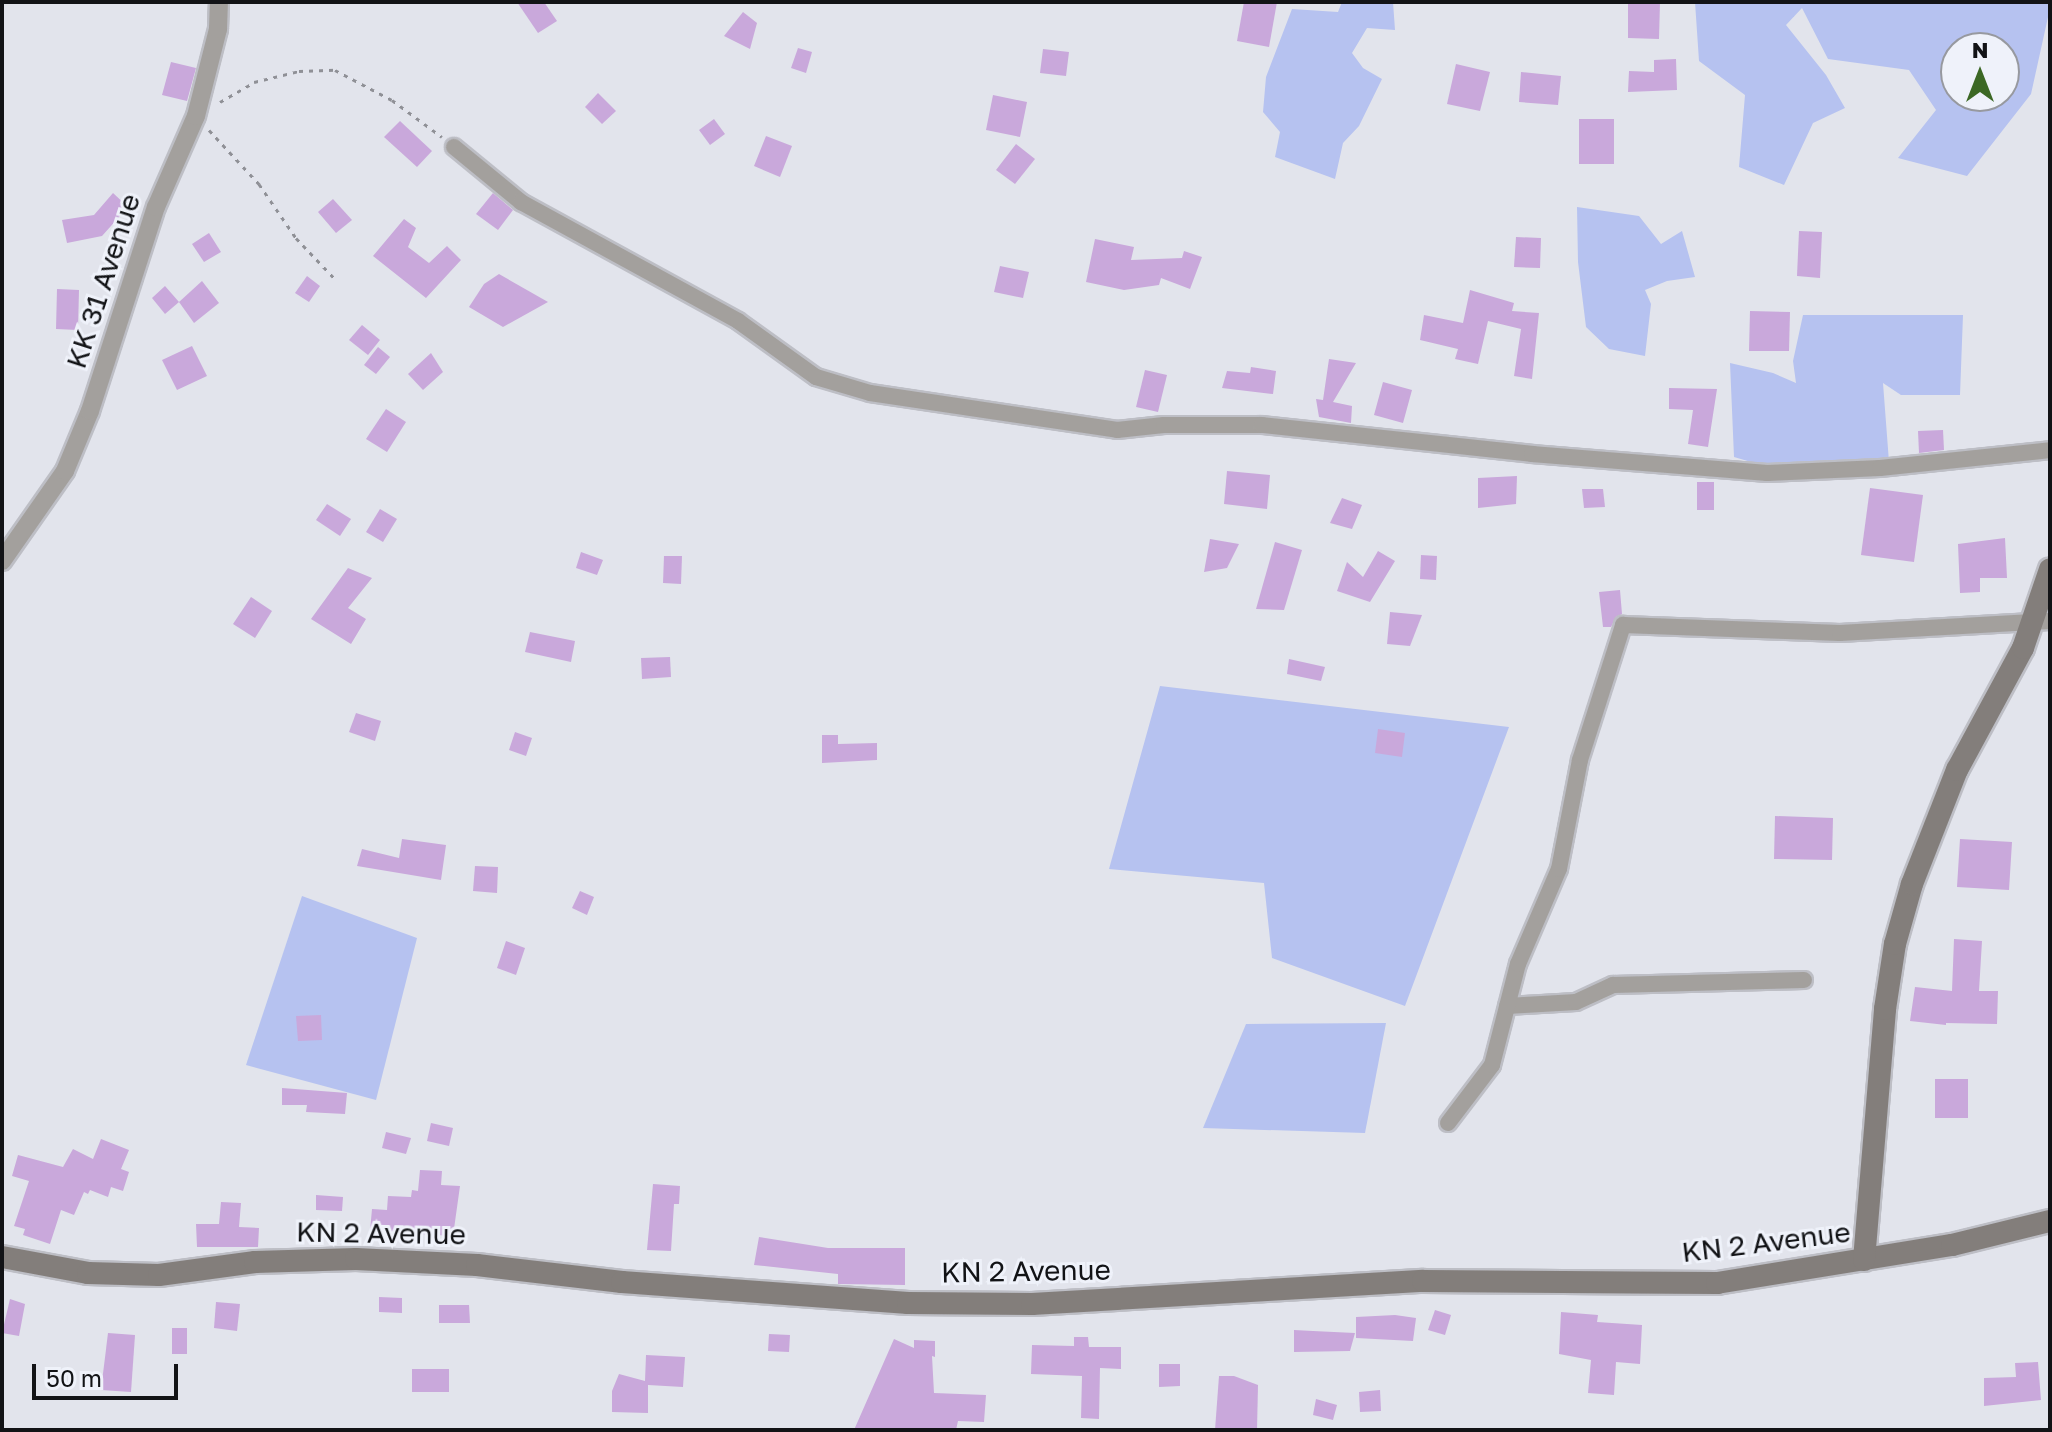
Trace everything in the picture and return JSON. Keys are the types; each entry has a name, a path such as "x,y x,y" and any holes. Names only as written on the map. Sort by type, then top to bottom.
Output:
{"main road":[{"path":"1864,1260 1885,1009 1895,944 1912,884 1957,770 2023,648 2042,621 2050,569"},
{"name":"KN 2 Avenue","path":"2,1257 88,1273 159,1275 255,1262 387,1260 477,1265 622,1282 908,1303 985,1304 1423,1281 1717,1283 1952,1245 2050,1221"}],"street":[{"name":"KK 31 Avenue","path":"2,561 65,471 90,411 156,207 196,116 218,29 219,2"},
{"path":"454,147 521,202 738,321 816,377 870,393 1117,430 1164,425 1262,425 1516,452 1767,473 1880,468 2050,450"},
{"path":"1448,1123 1492,1065 1518,964 1559,869 1580,760 1623,625 1840,633 2042,621"},
{"path":"1507,1006 1576,1002 1613,985 1804,980"}],"path":[{"path":"336,280 296,238 259,184 196,116 254,82 299,71 335,70 392,100 454,147"}],"shaded area":[{"path":"1342,2 1393,2 1395,30 1367,28 1352,53 1363,68 1382,79 1359,126 1343,143 1335,179 1275,157 1280,132 1263,112 1266,77 1292,9 1338,12"},
{"path":"1695,2 2050,2 2031,94 2020,108 2020,32 1940,32 1940,112 2017,112 1967,176 1898,158 1936,110 1909,70 1828,59 1802,8 1786,25 1826,75 1845,108 1813,123 1784,185 1739,167 1745,95 1699,61"},
{"path":"1577,207 1639,216 1661,244 1682,231 1695,277 1667,281 1645,290 1651,304 1645,356 1609,349 1586,327 1578,262"},
{"path":"1803,315 1963,315 1960,395 1901,395 1883,383 1889,462 1768,467 1734,457 1730,363 1773,373 1796,383 1793,361"},
{"path":"1160,686 1509,727 1405,1006 1272,958 1264,883 1109,869"},
{"path":"302,896 417,938 376,1100 246,1065"},
{"path":"1386,1023 1365,1133 1203,1128 1246,1024"}],"building":[{"path":"517,2 544,2 557,21 538,33"},
{"path":"1244,2 1277,2 1269,47 1237,41"},
{"path":"1628,2 1660,2 1659,39 1628,38"},
{"path":"743,12 757,23 750,49 724,36"},
{"path":"798,48 812,52 806,73 791,68"},
{"path":"1043,49 1069,52 1066,76 1040,73"},
{"path":"1676,59 1677,90 1628,92 1629,71 1654,72 1654,60"},
{"path":"171,62 196,68 187,101 162,95"},
{"path":"1456,64 1490,72 1480,111 1447,104"},
{"path":"1521,72 1561,76 1558,105 1519,102"},
{"path":"598,93 616,111 602,124 585,107"},
{"path":"993,95 1027,102 1020,137 986,130"},
{"path":"714,119 725,134 710,145 699,130"},
{"path":"1579,119 1614,119 1614,164 1579,164"},
{"path":"400,121 432,151 417,167 384,137"},
{"path":"766,136 792,146 780,177 754,166"},
{"path":"1016,144 1035,159 1015,184 996,170"},
{"path":"113,193 128,207 102,236 67,243 62,220 94,215"},
{"path":"493,193 513,210 498,230 476,214"},
{"path":"333,199 352,220 336,233 318,212"},
{"path":"404,219 416,228 408,247 429,263 447,246 461,260 426,298 373,256"},
{"path":"1799,231 1822,232 1820,278 1797,276"},
{"path":"209,233 221,252 204,262 192,244"},
{"path":"1516,237 1541,238 1540,268 1514,267"},
{"path":"1095,239 1134,247 1131,260 1182,258 1184,251 1202,257 1190,289 1161,278 1159,285 1124,290 1086,282"},
{"path":"1000,266 1029,272 1023,298 994,292"},
{"path":"499,274 548,302 503,327 469,307 484,284"},
{"path":"307,276 320,286 309,302 295,293"},
{"path":"202,281 219,303 194,323 179,302"},
{"path":"165,286 179,302 165,314 152,298"},
{"path":"57,289 79,290 78,330 56,329"},
{"path":"1470,290 1514,303 1512,311 1539,313 1532,379 1514,376 1521,329 1488,321 1478,364 1455,359 1458,349 1420,340 1424,315 1463,323"},
{"path":"1750,311 1790,312 1789,351 1749,351"},
{"path":"362,325 380,340 368,355 349,340"},
{"path":"192,346 207,376 177,390 162,360"},
{"path":"378,347 390,357 376,374 364,365"},
{"path":"431,353 443,372 423,390 408,374"},
{"path":"1329,359 1356,363 1333,402 1352,406 1351,423 1319,417 1316,399 1323,400"},
{"path":"1251,367 1276,371 1273,394 1222,388 1227,371 1250,373"},
{"path":"1145,370 1167,375 1158,412 1136,407"},
{"path":"1383,382 1412,390 1403,423 1374,415"},
{"path":"1669,388 1717,389 1708,447 1688,444 1693,410 1669,409"},
{"path":"386,409 406,422 387,452 366,439"},
{"path":"1943,430 1944,450 1919,453 1918,431"},
{"path":"1227,471 1270,475 1267,509 1224,504"},
{"path":"1517,476 1516,504 1478,508 1478,478"},
{"path":"1697,482 1714,482 1714,510 1697,510"},
{"path":"1870,488 1923,495 1914,562 1861,555"},
{"path":"1582,489 1603,489 1605,507 1584,508"},
{"path":"1342,498 1362,505 1352,529 1330,523"},
{"path":"327,504 351,519 340,536 316,520"},
{"path":"380,509 397,519 383,542 366,532"},
{"path":"2005,538 2007,578 1980,578 1980,592 1960,593 1958,544"},
{"path":"1210,539 1239,544 1227,568 1204,572"},
{"path":"1275,542 1302,550 1284,610 1256,609"},
{"path":"1378,551 1395,561 1370,602 1337,591 1347,562 1363,577"},
{"path":"581,552 603,560 597,575 576,568"},
{"path":"1421,555 1437,556 1436,580 1420,579"},
{"path":"664,556 682,556 681,584 663,583"},
{"path":"348,568 372,578 348,608 366,619 351,644 311,619"},
{"path":"1620,590 1622,614 1616,617 1611,627 1603,627 1599,592"},
{"path":"251,597 272,611 255,638 233,624"},
{"path":"1390,612 1422,615 1410,646 1387,644"},
{"path":"530,632 575,641 571,662 525,652"},
{"path":"670,657 671,677 642,679 641,658"},
{"path":"1289,659 1325,667 1321,681 1287,674"},
{"path":"356,713 381,721 375,741 349,732"},
{"path":"1378,729 1405,733 1402,757 1375,753"},
{"path":"515,732 532,738 526,756 509,750"},
{"path":"822,735 838,735 838,744 877,743 877,760 822,763"},
{"path":"1775,816 1833,818 1832,860 1774,859"},
{"path":"402,839 446,845 441,880 357,866 362,849 399,858"},
{"path":"1960,839 2012,842 2009,890 1957,887"},
{"path":"475,866 498,867 497,893 473,891"},
{"path":"580,891 594,897 587,915 572,908"},
{"path":"1954,939 1982,941 1979,991 1998,991 1997,1024 1946,1025 1910,1021 1915,987 1952,991"},
{"path":"506,941 525,948 516,975 497,968"},
{"path":"321,1015 322,1040 298,1041 296,1016"},
{"path":"1935,1079 1968,1079 1968,1118 1935,1118"},
{"path":"282,1088 347,1093 345,1114 306,1112 307,1105 282,1105"},
{"path":"431,1123 453,1128 449,1146 427,1141"},
{"path":"386,1132 411,1138 406,1154 382,1148"},
{"path":"101,1139 129,1150 121,1169 129,1172 123,1191 111,1187 108,1197 90,1190 88,1194 84,1192 74,1215 61,1210 50,1244 23,1235 25,1229 14,1226 29,1181 12,1176 18,1155 63,1167 73,1149 93,1159"},
{"path":"420,1170 442,1171 441,1185 460,1186 453,1236 370,1231 372,1209 387,1210 388,1196 411,1197 412,1190 418,1191"},
{"path":"653,1184 680,1186 679,1204 674,1204 671,1251 647,1250"},
{"path":"316,1195 343,1197 342,1211 316,1210"},
{"path":"221,1202 241,1203 239,1227 259,1228 258,1247 197,1247 196,1224 219,1224"},
{"path":"759,1237 828,1248 905,1248 905,1285 838,1284 838,1274 754,1265"},
{"path":"379,1297 402,1298 402,1313 379,1312"},
{"path":"10,1299 25,1304 19,1336 2,1333"},
{"path":"216,1302 240,1304 237,1331 214,1328"},
{"path":"439,1305 469,1305 470,1323 439,1323"},
{"path":"1435,1310 1451,1315 1445,1335 1428,1330"},
{"path":"1561,1312 1598,1315 1597,1322 1642,1325 1640,1364 1616,1362 1614,1395 1588,1393 1591,1360 1559,1354"},
{"path":"1395,1315 1416,1318 1413,1341 1356,1338 1356,1317"},
{"path":"172,1328 187,1328 187,1354 172,1354"},
{"path":"1294,1330 1355,1333 1350,1351 1294,1352"},
{"path":"108,1333 135,1335 131,1392 101,1390"},
{"path":"769,1334 790,1335 789,1352 768,1351"},
{"path":"1074,1337 1088,1337 1089,1347 1121,1347 1121,1369 1100,1368 1099,1419 1081,1418 1082,1376 1031,1374 1032,1345 1074,1346"},
{"path":"894,1339 914,1348 914,1340 935,1341 935,1357 932,1356 934,1393 986,1395 984,1422 958,1421 956,1430 854,1430"},
{"path":"646,1355 685,1357 683,1387 648,1385 648,1413 612,1412 612,1391 619,1374 645,1381"},
{"path":"2038,1362 2041,1400 1984,1406 1984,1378 2016,1377 2015,1363"},
{"path":"1159,1364 1180,1364 1180,1386 1159,1387"},
{"path":"412,1369 449,1369 449,1392 412,1392"},
{"path":"1219,1376 1234,1376 1258,1385 1257,1430 1215,1430"},
{"path":"1380,1390 1381,1411 1360,1412 1359,1392"},
{"path":"1316,1399 1337,1405 1333,1420 1313,1415"}]}
